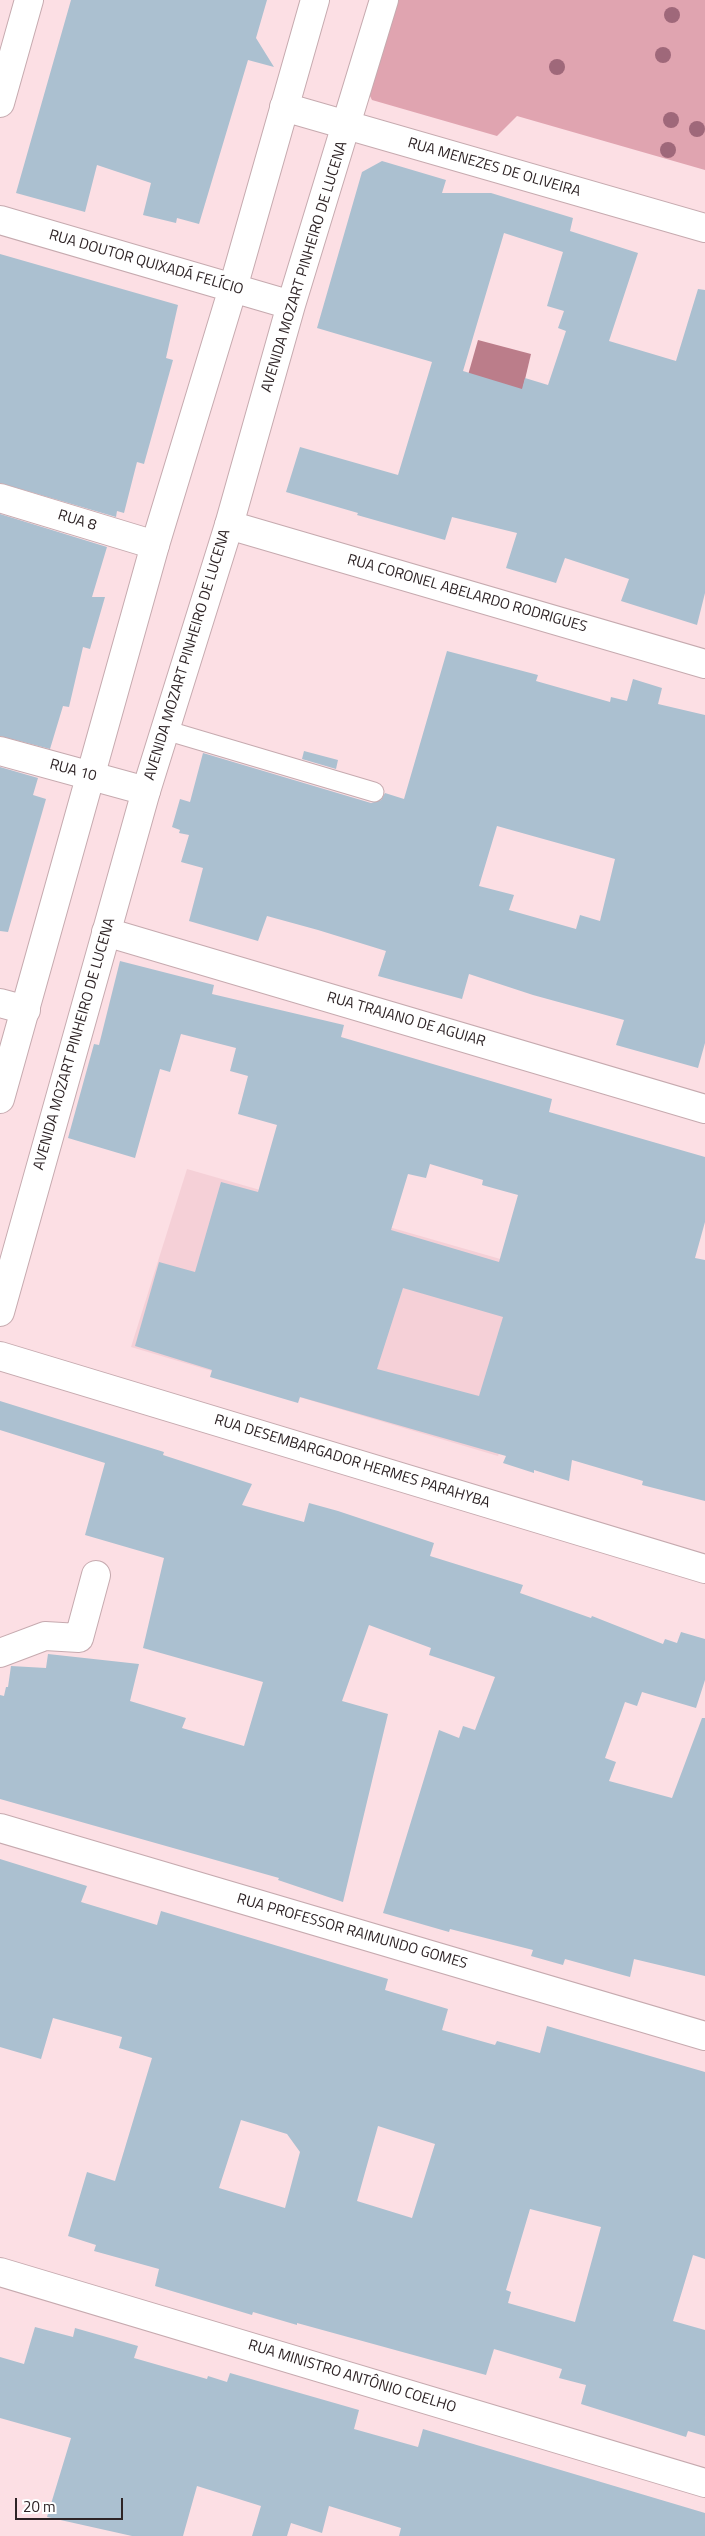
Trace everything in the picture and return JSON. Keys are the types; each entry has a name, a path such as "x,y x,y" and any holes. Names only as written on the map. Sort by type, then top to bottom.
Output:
{"street":[{"path":"0,103 29,0"},
{"path":"0,1099 155,544 233,288 316,0"},
{"name":"AVENIDA MOZART PINHEIRO DE LUCENA","path":"0,1312 146,791 229,525 291,305 384,0"},
{"name":"RUA MENEZES DE OLIVEIRA","path":"284,107 705,228"},
{"name":"RUA DOUTOR QUIXADÁ FELÍCIO","path":"0,220 291,305"},
{"name":"RUA 8","path":"0,498 155,544"},
{"name":"RUA CORONEL ABELARDO RODRIGUES","path":"229,525 705,664"},
{"name":"RUA 10","path":"0,750 146,791"},
{"name":"RUA TRAJANO DE AGUIAR","path":"106,932 705,1109"},
{"path":"0,1003 26,1010"},
{"name":"RUA DESEMBARGADOR HERMES PARAHYBA","path":"0,1356 705,1569"},
{"path":"0,1653 45,1636 79,1638 96,1574"},
{"name":"RUA PROFESSOR RAIMUNDO GOMES","path":"0,1828 705,2036"},
{"name":"RUA MINISTRO ANTÔNIO COELHO","path":"0,2272 705,2483"}],"lane":[{"path":"165,730 374,792"}],"shaded area":[{"path":"396,0 705,0 705,170 517,116 497,136 372,100 369,94"},
{"path":"478,340 531,354 522,392 468,375"},
{"path":"187,1169 563,1277 498,1456 131,1347"}],"building":[{"path":"71,0 267,0 256,38 274,67 248,60 199,224 177,218 176,223 143,215 151,183 97,165 85,212 16,193"},
{"path":"382,161 446,180 442,193 491,193 573,218 570,231 638,253 609,341 676,361 698,289 705,290 705,593 697,625 621,601 629,579 565,558 556,583 506,568 517,533 452,517 445,540 286,492 300,447 398,475 432,362 317,328 362,172","holes":["504,233 563,252 547,306 564,311 558,328 566,331 548,385 525,378 522,389 463,371"]},
{"path":"0,254 178,305 166,358 173,360 144,464 137,462 124,513 117,511 116,517 0,483"},
{"path":"0,514 107,547 92,597 105,597 90,649 83,647 69,707 63,706 50,749 0,736"},
{"path":"447,651 538,675 536,681 610,702 611,697 627,701 633,679 662,688 658,704 705,715 705,1043 698,1068 616,1045 624,1020 533,995 469,974 462,999 378,976 386,951 318,930 267,916 258,941 189,921 203,868 181,862 189,835 179,833 180,830 172,827 180,799 190,802 203,753 371,803 381,800 385,793 404,799","holes":["497,826 615,859 600,921 580,915 576,929 509,910 514,895 479,886"]},
{"path":"304,751 338,760 336,769 302,759"},
{"path":"0,767 38,778 33,795 46,799 8,932 0,931"},
{"path":"120,961 214,985 212,994 344,1025 341,1037 552,1099 549,1112 705,1157 705,1222 695,1258 705,1260 705,1501 642,1485 643,1481 572,1460 569,1481 534,1470 534,1473 503,1463 506,1456 300,1397 298,1403 210,1377 212,1370 135,1346 159,1262 195,1272 221,1182 258,1192 277,1125 238,1114 248,1076 230,1071 236,1048 181,1034 170,1072 160,1069 135,1158 68,1138 94,1044 99,1045","holes":["430,1164 483,1180 482,1185 518,1195 499,1262 391,1230 408,1174 426,1178","403,1288 503,1317 479,1396 377,1369"]},
{"path":"0,1401 164,1452 163,1455 252,1484 242,1505 304,1522 309,1503 338,1511 434,1543 430,1556 523,1585 520,1593 591,1618 592,1616 663,1644 665,1639 677,1643 681,1632 705,1639 705,1680 696,1708 642,1692 637,1706 625,1702 605,1758 616,1762 609,1781 672,1798 702,1718 705,1718 705,1976 634,1959 630,1977 565,1959 563,1965 531,1956 533,1950 450,1929 449,1932 383,1913 439,1730 459,1738 463,1726 475,1730 495,1677 429,1655 431,1648 369,1625 342,1701 388,1714 343,1902 278,1880 279,1878 0,1799 0,1695 4,1696 6,1687 8,1687 11,1666 46,1668 48,1654 139,1664 130,1701 186,1718 182,1728 244,1746 263,1682 143,1648 164,1558 85,1535 105,1463 0,1430"},
{"path":"0,1859 87,1886 81,1902 157,1925 161,1911 388,1979 385,1990 448,2009 442,2030 495,2045 497,2041 540,2053 547,2026 705,2072 705,2259 693,2255 673,2321 705,2330 705,2436 688,2431 686,2437 581,2404 586,2385 559,2378 562,2369 494,2349 486,2375 297,2323 297,2325 253,2312 252,2315 155,2286 159,2269 94,2251 96,2245 68,2236 87,2172 115,2181 152,2058 119,2048 122,2037 53,2018 41,2059 0,2047","holes":["241,2120 287,2134 300,2152 285,2208 219,2188","378,2126 435,2144 412,2218 357,2201","530,2209 601,2227 575,2322 508,2303 511,2292 506,2290"]},
{"path":"35,2327 73,2337 75,2328 138,2346 134,2358 207,2379 208,2376 227,2382 230,2373 359,2410 354,2429 418,2447 423,2429 705,2513 705,2536 399,2536 401,2528 329,2506 322,2533 291,2523 287,2536 252,2536 261,2506 197,2486 183,2536 132,2536 47,2517 71,2438 0,2418 0,2357 24,2364"}]}
